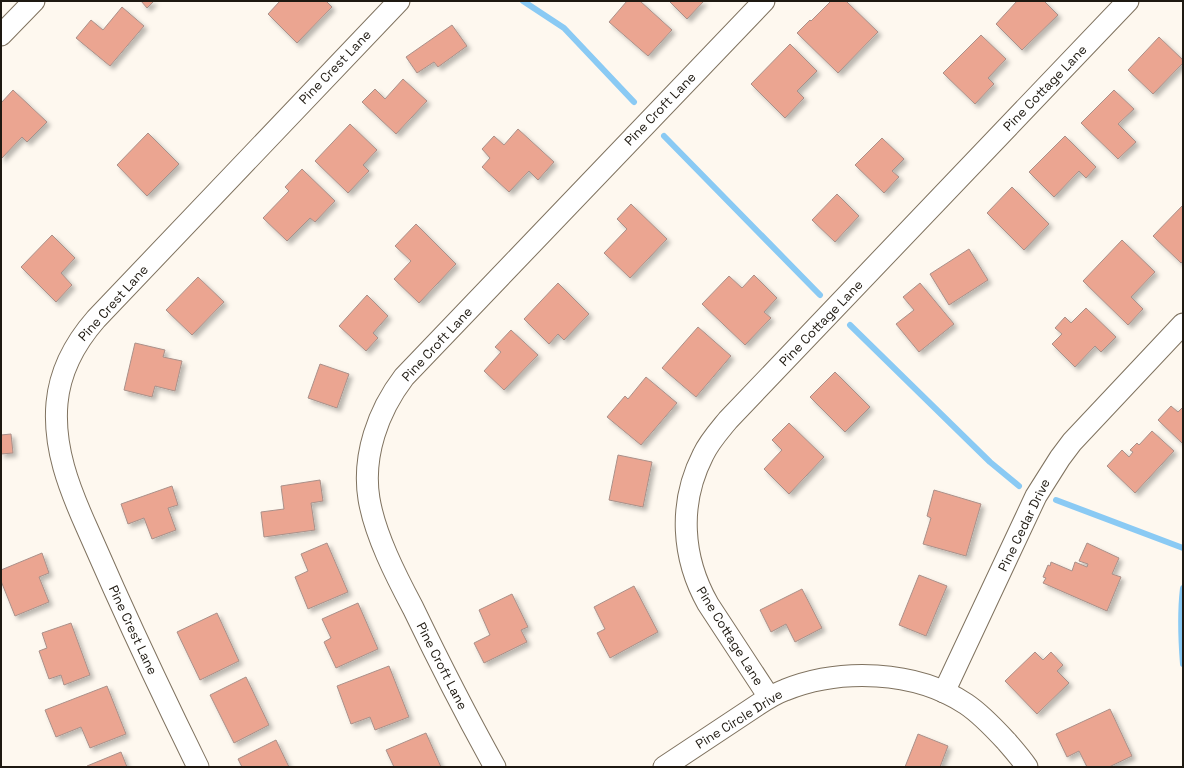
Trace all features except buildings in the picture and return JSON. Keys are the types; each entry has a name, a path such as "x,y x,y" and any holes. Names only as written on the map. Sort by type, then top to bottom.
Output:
{"street":[{"path":"1,35 34,1"},
{"name":"Pine Crest Lane","path":"198,767 124,611 70,488 60,456 57,431 57,402 62,377 75,346 96,319 399,1"},
{"name":"Pine Croft Lane","path":"495,767 462,708 406,595 376,526 369,498 368,469 371,448 377,426 388,400 404,377 764,1"},
{"name":"Pine Cottage Lane","path":"769,697 708,604 698,583 690,559 686,522 688,503 692,485 703,454 728,420 1128,1"},
{"name":"Pine Cedar Drive","path":"944,692 1036,496 1047,477 1083,428 1183,324"},
{"name":"Pine Circle Drive","path":"664,767 769,697 784,690 812,681 855,675 908,681 944,692 965,704 989,724 1027,767"}],"waterway":[{"path":"523,1 564,28 634,102"},
{"path":"664,136 820,295"},
{"path":"850,325 990,462 1019,486"},
{"path":"1056,500 1183,548"},
{"path":"1183,588 1181,607 1183,664"}]}
